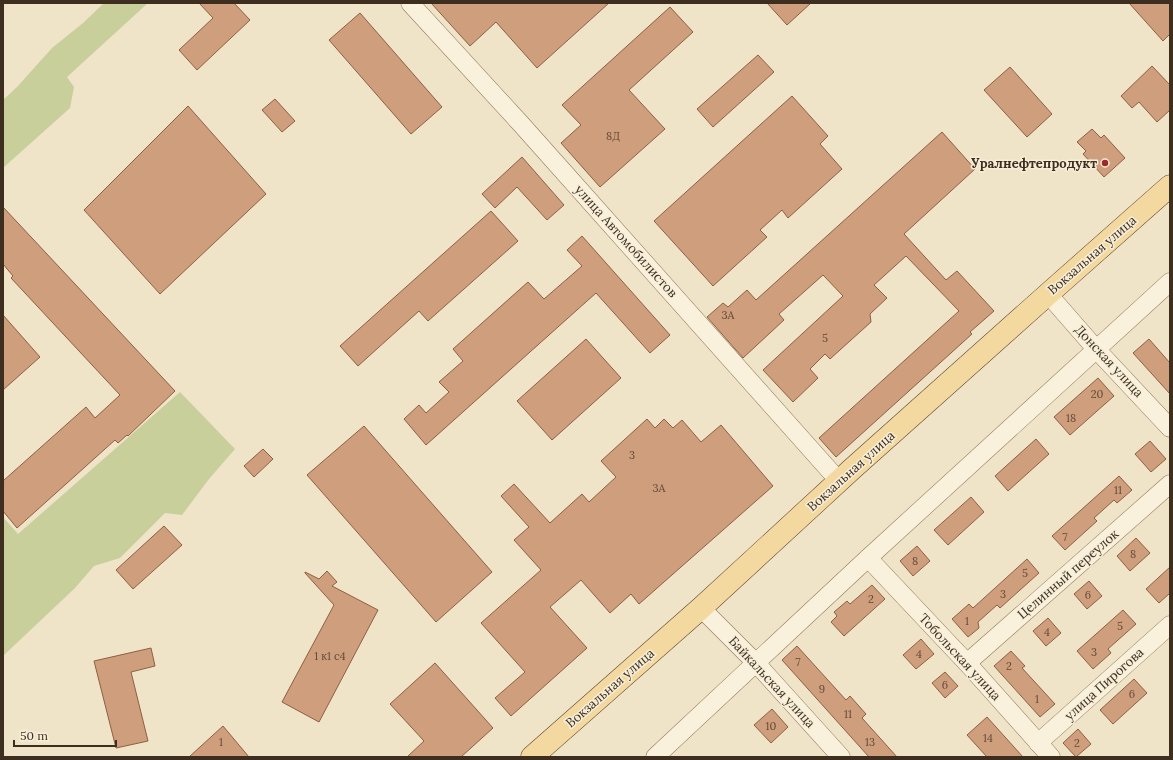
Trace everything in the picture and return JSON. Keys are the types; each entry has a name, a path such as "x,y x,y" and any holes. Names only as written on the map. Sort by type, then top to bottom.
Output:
{"main road":[{"name":"Вокзальная улица","path":"532,757 701,608 839,481 1170,186"}],"street":[{"name":"улица Автомобилистов","path":"410,3 521,124 839,481"},
{"path":"655,757 868,558 1170,282"},
{"name":"Донская улица","path":"1048,294 1096,349 1170,428"},
{"name":"Целинный переулок","path":"967,663 1170,484"},
{"name":"Тобольская улица","path":"868,558 967,663 1051,757"},
{"name":"Байкальская улица","path":"701,608 756,663 841,757"},
{"name":"улица Пирогова","path":"1038,744 1170,625"}],"green space":[{"path":"104,3 148,3 67,77 74,87 70,108 3,168 3,100 17,87 52,48 83,23"},
{"path":"180,392 235,449 209,479 182,515 165,513 120,558 94,566 75,588 3,656 3,517 18,534"}],"building":[{"path":"199,3 234,3 250,20 197,70 179,50 213,18"},
{"path":"431,3 609,3 537,68 496,22 470,46"},
{"path":"767,3 811,3 787,25"},
{"path":"1129,3 1170,3 1170,34 1163,41"},
{"path":"670,7 693,32 629,90 665,129 600,187 561,143 581,125 562,105"},
{"path":"360,13 442,107 411,134 329,40"},
{"path":"758,55 774,72 713,127 697,109"},
{"path":"1152,66 1170,85 1170,110 1157,122 1139,102 1132,108 1121,96"},
{"path":"1010,67 1052,114 1027,137 984,90"},
{"path":"792,96 828,136 820,144 842,169 788,218 782,210 760,230 767,237 713,286 654,221"},
{"path":"275,99 295,121 282,132 262,110"},
{"path":"188,106 266,194 160,294 84,210"},
{"path":"1092,129 1101,138 1104,135 1125,158 1104,177 1083,154 1086,151 1077,142"},
{"path":"942,132 975,169 904,234 946,280 957,271 994,311 970,332 972,334 836,457 819,438 959,311 906,256 874,285 887,298 870,314 871,322 830,359 825,354 810,369 818,378 793,402 763,370 843,296 823,275 779,314 784,320 743,358 707,317 723,303 728,307 747,290 756,300"},
{"path":"522,157 564,205 547,220 517,187 495,208 482,194"},
{"path":"3,207 175,391 128,436 127,435 118,443 115,440 17,528 3,511 3,481 86,407 95,418 120,395 11,278 13,276 3,264"},
{"path":"491,211 518,241 428,321 419,311 358,366 340,346"},
{"path":"582,236 670,335 650,353 596,293 426,445 404,419 419,405 426,413 449,392 439,382 463,361 453,349 528,282 544,299 582,266 567,250"},
{"path":"3,315 40,357 3,390"},
{"path":"586,339 621,378 552,440 517,401"},
{"path":"1149,339 1170,363 1170,394 1133,353"},
{"path":"1098,378 1114,396 1070,435 1054,417"},
{"path":"647,419 655,428 664,419 673,428 682,420 701,442 721,425 773,486 639,604 631,594 610,613 581,580 550,607 587,648 511,716 495,698 525,672 481,623 541,570 514,540 529,527 501,496 514,484 550,523 582,494 589,502 616,477 601,461"},
{"path":"364,426 492,572 436,622 307,475"},
{"path":"1036,439 1049,454 1008,491 995,476"},
{"path":"1150,441 1166,459 1151,472 1135,454"},
{"path":"263,449 273,459 254,477 244,466"},
{"path":"1119,476 1132,490 1117,503 1114,500 1094,518 1097,521 1065,550 1052,536"},
{"path":"971,497 984,512 948,545 934,530"},
{"path":"164,526 182,545 133,589 116,570"},
{"path":"1136,538 1150,553 1130,571 1117,556"},
{"path":"917,546 930,561 913,576 900,561"},
{"path":"1027,559 1039,573 1000,608 997,605 978,622 979,628 968,637 952,619 969,604 973,608"},
{"path":"1170,567 1170,593 1159,603 1146,589"},
{"path":"327,571 337,582 332,586 378,610 319,722 282,702 334,605 305,572 319,579"},
{"path":"1089,581 1102,596 1087,609 1074,594"},
{"path":"872,585 885,599 844,636 831,622 837,616 834,612 847,601 850,604"},
{"path":"1123,610 1136,624 1108,649 1111,653 1093,669 1077,651"},
{"path":"1048,618 1061,633 1046,646 1033,631"},
{"path":"921,639 934,654 916,669 903,655"},
{"path":"797,646 846,700 850,696 866,714 862,718 897,757 869,757 782,660"},
{"path":"151,648 155,666 131,672 148,741 116,748 94,661"},
{"path":"1011,651 1025,666 1022,668 1055,704 1040,717 994,666"},
{"path":"435,663 493,728 461,757 407,757 424,741 390,704"},
{"path":"945,672 958,686 945,698 932,683"},
{"path":"1134,679 1147,693 1113,724 1100,710"},
{"path":"772,709 788,727 771,743 754,725"},
{"path":"987,717 1023,757 987,757 967,735"},
{"path":"223,726 249,757 189,757"},
{"path":"1078,729 1091,744 1076,757 1063,743"}],"place":[{"name":"Уралнефтепродукт","path":"1105,163"}]}
